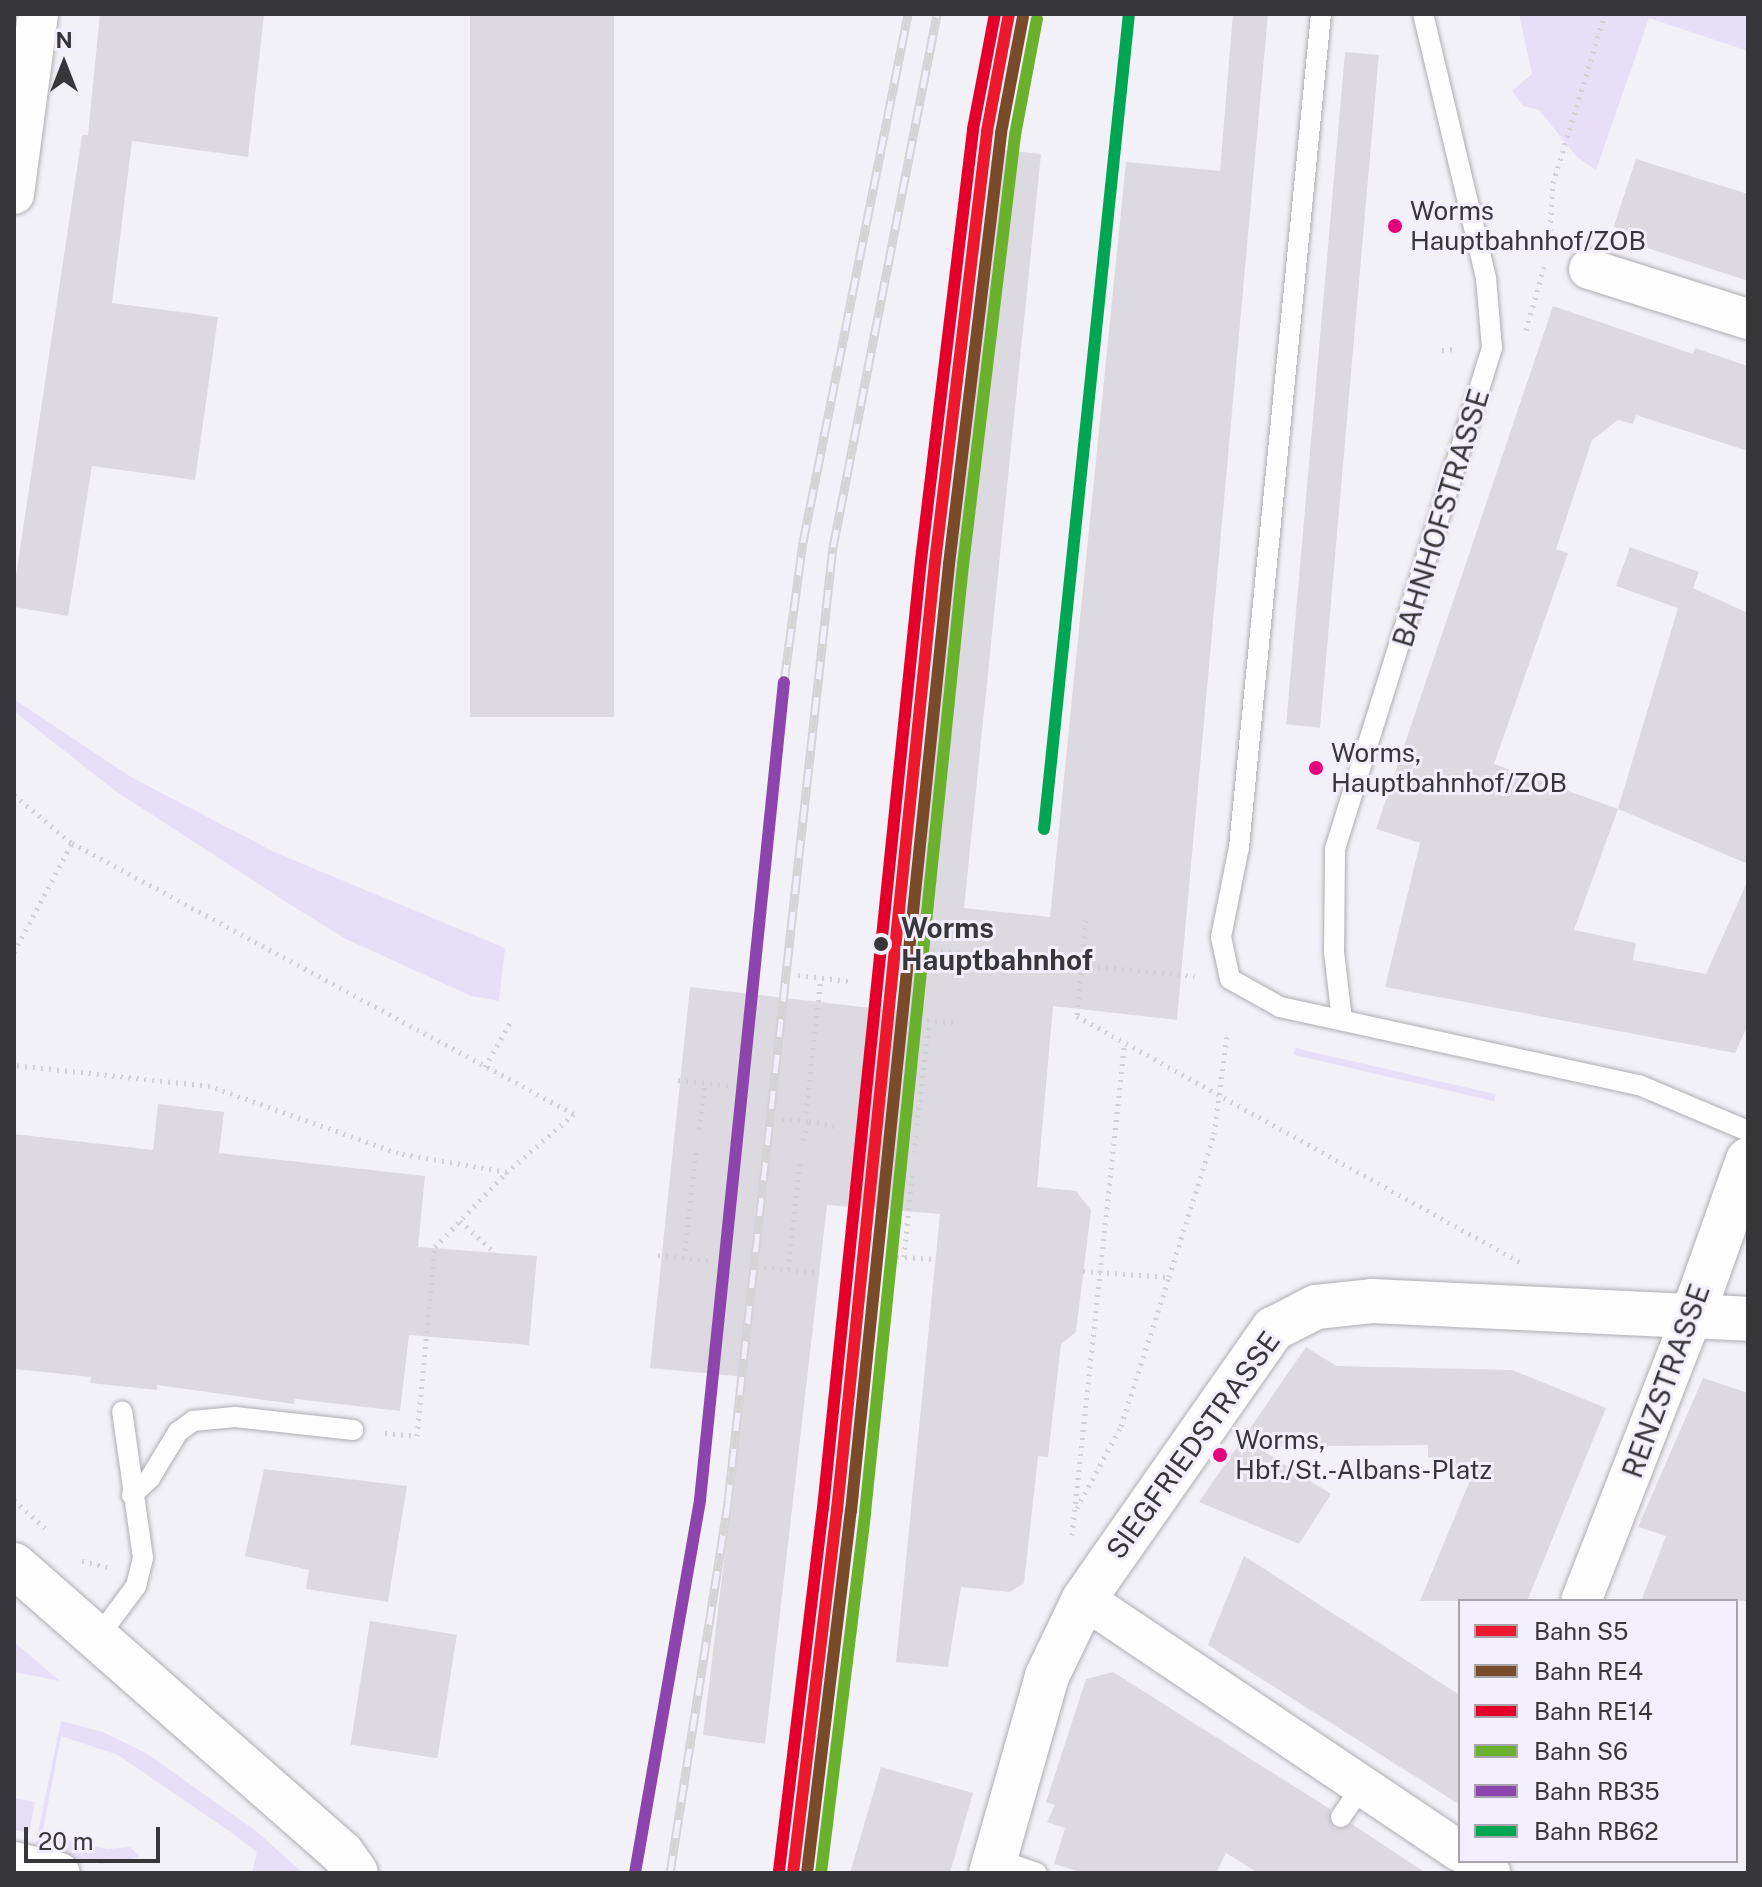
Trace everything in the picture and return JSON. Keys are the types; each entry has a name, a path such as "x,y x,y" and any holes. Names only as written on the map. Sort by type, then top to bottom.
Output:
{"street":[{"path":"14,194 38,14"},
{"path":"1589,269 1748,319"},
{"name":"RENZSTRASSE","path":"1588,1583 1692,1317 1748,1160"},
{"name":"SIEGFRIEDSTRASSE","path":"997,1853 1047,1676 1084,1599 1236,1376 1273,1329 1292,1315 1340,1303 1372,1301 1748,1319"},
{"path":"14,1565 342,1853 356,1873"},
{"path":"1084,1599 1352,1801 1458,1851"},
{"path":"14,1862 60,1873"}],"lane":[{"path":"1321,14 1239,847 1221,937 1230,979 1269,1003 1639,1085 1748,1131"},
{"name":"BAHNHOFSTRASSE","path":"1342,1020 1334,952 1335,849 1492,348 1486,278 1423,14"},
{"path":"98,1637 136,1586 143,1558 122,1411"},
{"path":"132,1495 150,1478 178,1432 193,1421 235,1417 353,1430"},
{"path":"997,1853 1037,1873"}],"path":[{"path":"1525,333 1549,246 1553,183 1605,14"},
{"path":"1549,246 1589,269"},
{"path":"14,795 72,843 574,1114 507,1172 435,1247 417,1436"},
{"path":"14,952 72,843"},
{"path":"1086,920 1077,1016 1219,1090 1522,1263"},
{"path":"901,947 1230,979"},
{"path":"798,975 849,981"},
{"path":"806,1113 821,978"},
{"path":"895,1017 957,1023"},
{"path":"485,1067 512,1019"},
{"path":"917,1125 929,1021"},
{"path":"1125,1043 1075,1513 1121,1426 1169,1277 1214,1134 1227,1035"},
{"path":"14,1065 210,1086 398,1153 507,1172"},
{"path":"678,1080 731,1086"},
{"path":"699,1129 705,1083"},
{"path":"782,1119 835,1126"},
{"path":"803,1140 809,1121"},
{"path":"884,1131 916,1135 914,1152"},
{"path":"684,1258 696,1152"},
{"path":"788,1269 800,1163"},
{"path":"904,1257 912,1175"},
{"path":"460,1221 494,1252"},
{"path":"658,1255 713,1261"},
{"path":"873,1255 935,1259"},
{"path":"764,1267 820,1273"},
{"path":"1083,1271 1169,1277"},
{"path":"14,1500 47,1530"},
{"path":"70,1550 94,1567 112,1567"}],"shaded area":[{"path":"1519,14 1748,14 1748,51 1649,18 1596,170 1577,157 1539,110 1523,106 1512,91 1532,74"},
{"path":"14,699 131,777 274,852 505,948 499,1001 471,996 346,939 294,907 114,790 14,711"},
{"path":"1295,1048 1496,1094 1494,1101 1293,1055"},
{"path":"14,1642 60,1681 14,1672"},
{"path":"61,1721 103,1732 146,1753 256,1831 303,1873 252,1873 257,1852 229,1831 118,1755 61,1736 42,1835 108,1849 130,1847 140,1857 101,1864 35,1847"},
{"path":"14,1798 35,1802 29,1833 14,1830"}],"building":[{"path":"100,14 264,14 248,157 132,141 112,303 218,317 195,480 92,466 68,616 14,607 14,589 82,135 88,135"},
{"path":"470,14 614,14 614,717 470,717"},
{"path":"1233,14 1268,14 1177,1020 1053,1006 1037,1187 1076,1191 1091,1210 1076,1332 1061,1344 1048,1457 1038,1456 1024,1583 1010,1592 961,1587 948,1667 896,1662 940,1214 827,1205 765,1744 703,1735 746,1377 650,1368 690,987 897,1011 996,149 1041,154 964,908 1050,917 1126,162 1220,171"},
{"path":"1345,52 1379,55 1320,727 1286,724"},
{"path":"1636,159 1748,194 1748,281 1629,242 1614,226"},
{"path":"1553,306 1693,354 1695,348 1748,366 1748,451 1636,415 1633,424 1618,420 1592,440 1556,549 1568,553 1494,764 1618,809 1574,930 1636,943 1633,960 1706,974 1748,880 1748,1025 1735,1053 1385,987 1420,843 1376,829"},
{"path":"1630,547 1699,572 1693,588 1748,613 1748,864 1618,809 1678,608 1616,586"},
{"path":"158,1104 224,1112 219,1153 425,1176 418,1247 537,1256 529,1345 409,1335 400,1411 295,1399 294,1404 157,1385 157,1390 90,1383 91,1377 14,1369 14,1134 153,1150"},
{"path":"1306,1347 1336,1366 1512,1370 1606,1408 1528,1599 1420,1601 1473,1473 1428,1457 1428,1445 1257,1447 1331,1494 1299,1544 1199,1502"},
{"path":"1703,1378 1748,1393 1748,1601 1642,1599 1666,1536 1638,1527"},
{"path":"264,1469 407,1486 388,1602 306,1589 309,1570 245,1556"},
{"path":"1244,1556 1458,1694 1458,1804 1208,1645"},
{"path":"370,1621 457,1635 437,1758 350,1744"},
{"path":"1113,1672 1330,1809 1334,1828 1352,1824 1426,1873 1258,1873 1226,1853 1216,1873 1084,1873 1054,1864 1065,1828 1047,1822 1055,1805 1046,1802 1086,1679"},
{"path":"881,1767 973,1793 950,1873 850,1873"}],"railway":[{"path":"784,682 803,542 908,14"},
{"path":"670,1873 728,1502 833,547 937,14"}],"rail line":[{"name":"RE14","path":"779,1871 823,1508 921,560 973,129 995,14"},
{"name":"S5","path":"793,1873 837,1510 935,562 987,131 1009,14"},
{"name":"RB62","path":"1044,829 1129,14"},
{"name":"RE4","path":"807,1873 851,1511 949,564 1001,133 1023,17"},
{"name":"S6","path":"821,1873 865,1513 963,565 1015,135 1037,19"},
{"name":"RB35","path":"635,1873 700,1500 784,682"}],"place":[{"name":"Worms Hauptbahnhof/ZOB","path":"1395,226"},
{"name":"Worms, Hauptbahnhof/ZOB","path":"1316,768"},
{"name":"Worms Hauptbahnhof","path":"881,944"},
{"name":"Worms, Hbf./St.-Albans-Platz","path":"1220,1455"}]}
